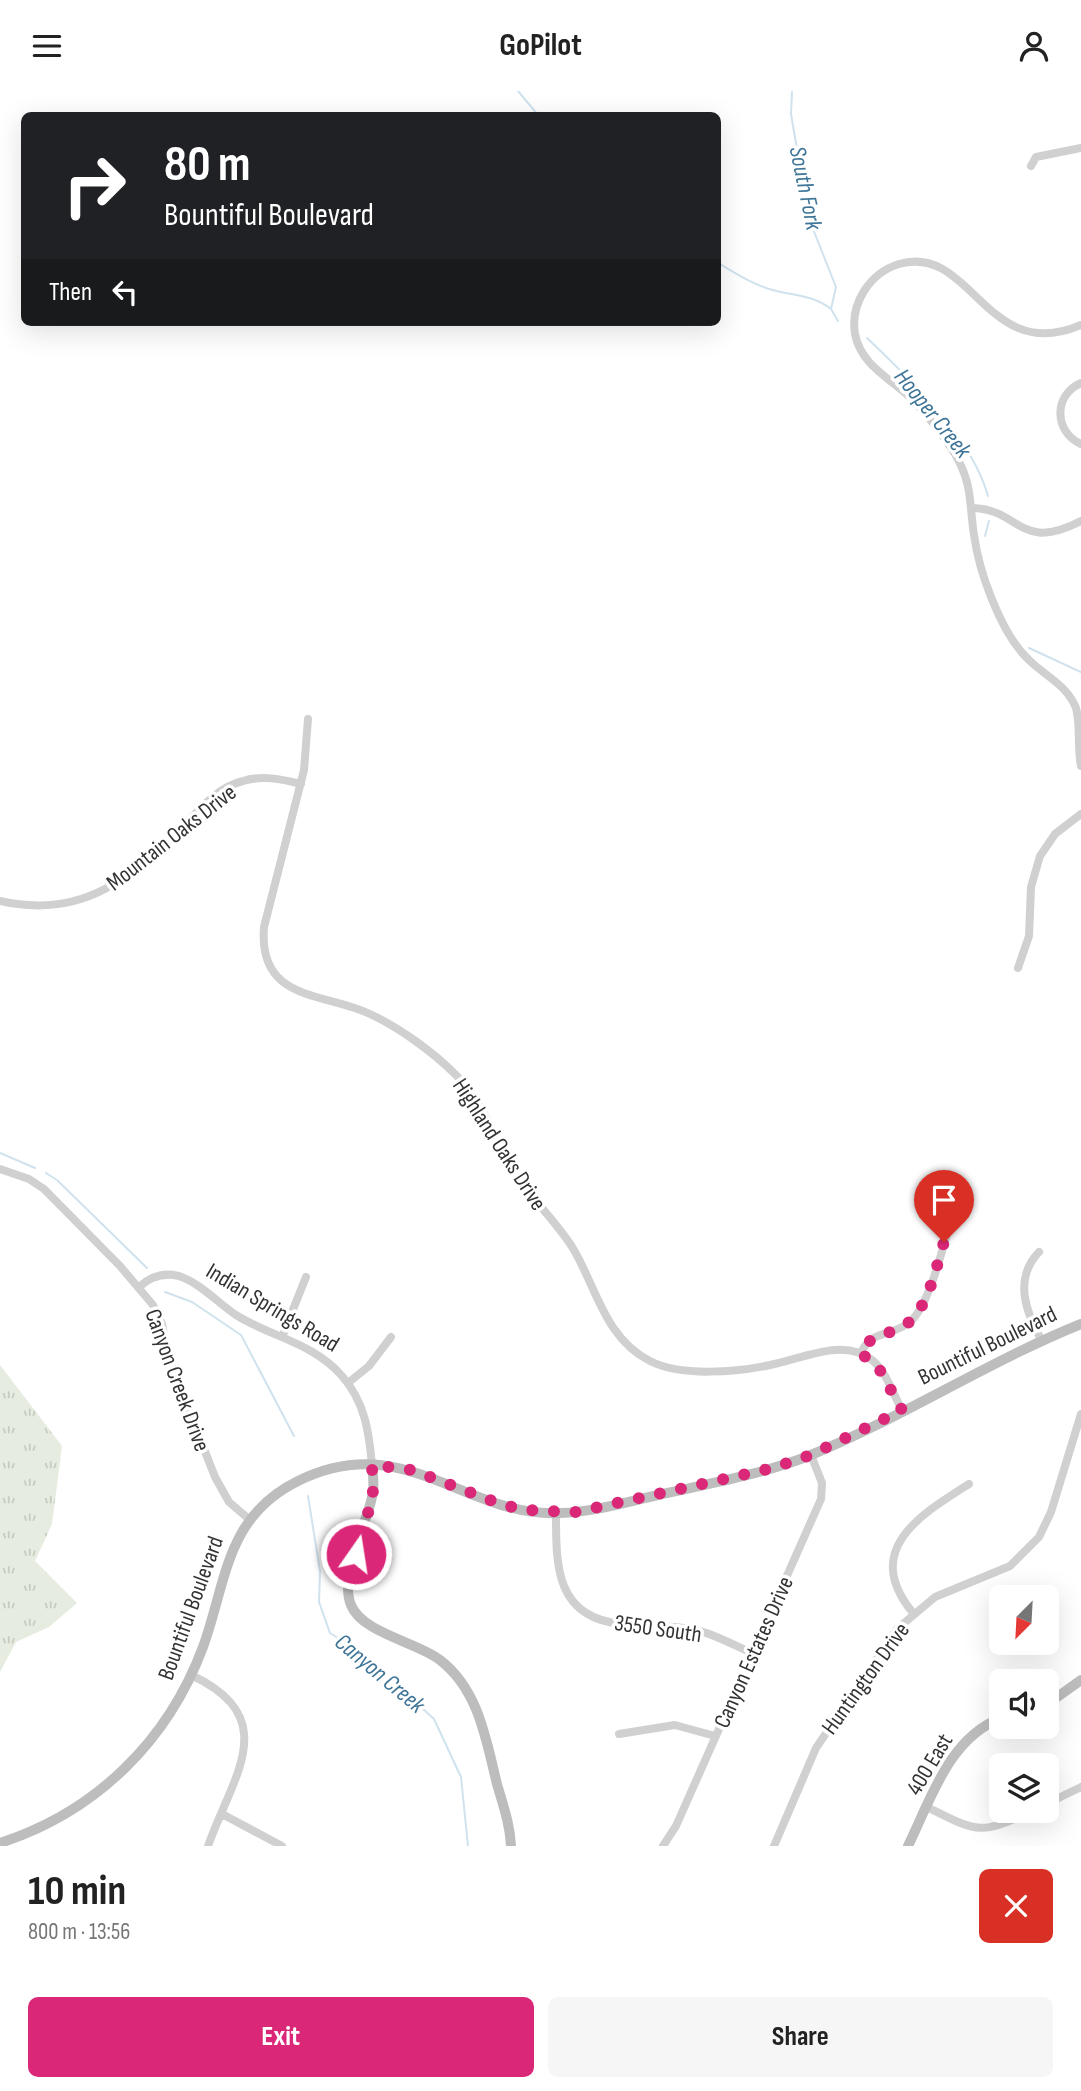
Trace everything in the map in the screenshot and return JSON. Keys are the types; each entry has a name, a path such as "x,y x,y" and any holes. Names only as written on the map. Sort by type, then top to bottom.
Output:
{"main road":[{"name":"Bountiful Boulevard","path":"0,1843 54,1820 116,1778 161,1727 191,1675 217,1607 228,1558 250,1520 273,1497 301,1479 336,1468 372,1465 412,1470 495,1502 556,1513 597,1509 734,1478 811,1455 1081,1324"},
{"name":"Indian Springs Road","path":"372,1465 373,1496 361,1529 349,1586 352,1607 371,1626 439,1660 467,1690 480,1721 509,1824 511,1846"},
{"path":"1059,1696 1081,1680"},
{"name":"400 East","path":"908,1846 959,1748 989,1724"}],"street":[{"path":"1031,166 1036,157 1081,148"},
{"path":"1081,325 1051,333 1018,328 995,316 951,273 923,262 907,263 884,271 863,292 855,320 860,348 872,365 912,400 940,432 964,472 972,507 978,557 1003,622 1022,653 1062,687 1074,705 1080,723 1081,766"},
{"path":"1081,383 1064,397 1060,415 1067,434 1081,444"},
{"path":"972,507 992,509 1019,527 1038,532 1058,531 1081,521"},
{"name":"Highland Oaks Drive","path":"308,719 308,745 301,784 264,927 265,946 273,968 287,985 303,995 346,1004 378,1017 445,1065 461,1080 474,1097 522,1181 573,1248 605,1315 622,1341 651,1362 687,1371 769,1366 840,1349 860,1353"},
{"name":"Mountain Oaks Drive","path":"0,901 44,905 92,896 136,871 225,788 258,778 301,784"},
{"path":"1018,968 1030,936 1031,887 1036,864 1055,834 1081,814"},
{"name":"Canyon Creek Drive","path":"0,1169 29,1179 44,1189 139,1287 162,1324 169,1360 215,1477 229,1502 250,1520"},
{"path":"902,1410 877,1365 860,1353 871,1338 904,1326 917,1313 951,1220"},
{"path":"1039,1252 1028,1266 1024,1294 1030,1317 1042,1341"},
{"name":"Indian Springs Road","path":"139,1287 152,1277 180,1277 236,1315 316,1353 348,1383 366,1418 372,1465"},
{"path":"282,1337 306,1277"},
{"path":"348,1383 369,1366 391,1336"},
{"name":"Huntington Drive","path":"774,1846 816,1748 883,1646 913,1613 950,1589 1010,1566 1033,1545 1051,1512 1081,1414"},
{"name":"Canyon Estates Drive","path":"663,1846 676,1826 822,1494 821,1477 811,1455"},
{"path":"913,1613 899,1592 894,1576 899,1543 922,1514 969,1484"},
{"name":"3550 South","path":"556,1513 555,1559 558,1575 569,1596 586,1612 615,1623 697,1630 752,1653"},
{"path":"191,1675 223,1693 236,1707 244,1725 243,1761 208,1846"},
{"path":"619,1734 676,1725 716,1736"},
{"path":"1059,1798 1081,1787"},
{"path":"927,1807 971,1828 983,1830 1006,1823"},
{"path":"222,1814 282,1846"}],"green space":[{"path":"0,1365 62,1446 52,1524 35,1561 77,1603 49,1627 16,1642 0,1672"}],"waterway":[{"path":"518,91 536,112"},
{"name":"South Fork","path":"792,92 791,114 809,219 836,287 831,309 838,321"},
{"path":"721,265 758,285 811,298 831,309"},
{"name":"Hooper Creek","path":"867,338 938,410 968,452 988,496"},
{"name":"Hooper Creek","path":"985,536 989,521"},
{"name":"Hooper Creek","path":"1029,648 1081,672"},
{"name":"Canyon Creek","path":"0,1153 35,1168"},
{"name":"Canyon Creek","path":"46,1173 57,1180 147,1268"},
{"name":"Canyon Creek","path":"165,1292 192,1302 241,1335 294,1436"},
{"name":"Canyon Creek","path":"308,1496 320,1571 319,1602 330,1633 361,1652 434,1719 461,1777 468,1846"}],"route":[{"path":"356,1554 362,1523 373,1496 372,1465 400,1467 433,1476 481,1497 523,1510 577,1512 773,1468 811,1455 902,1410 877,1365 860,1353 875,1335 904,1326 915,1317 924,1300 944,1242"}]}
